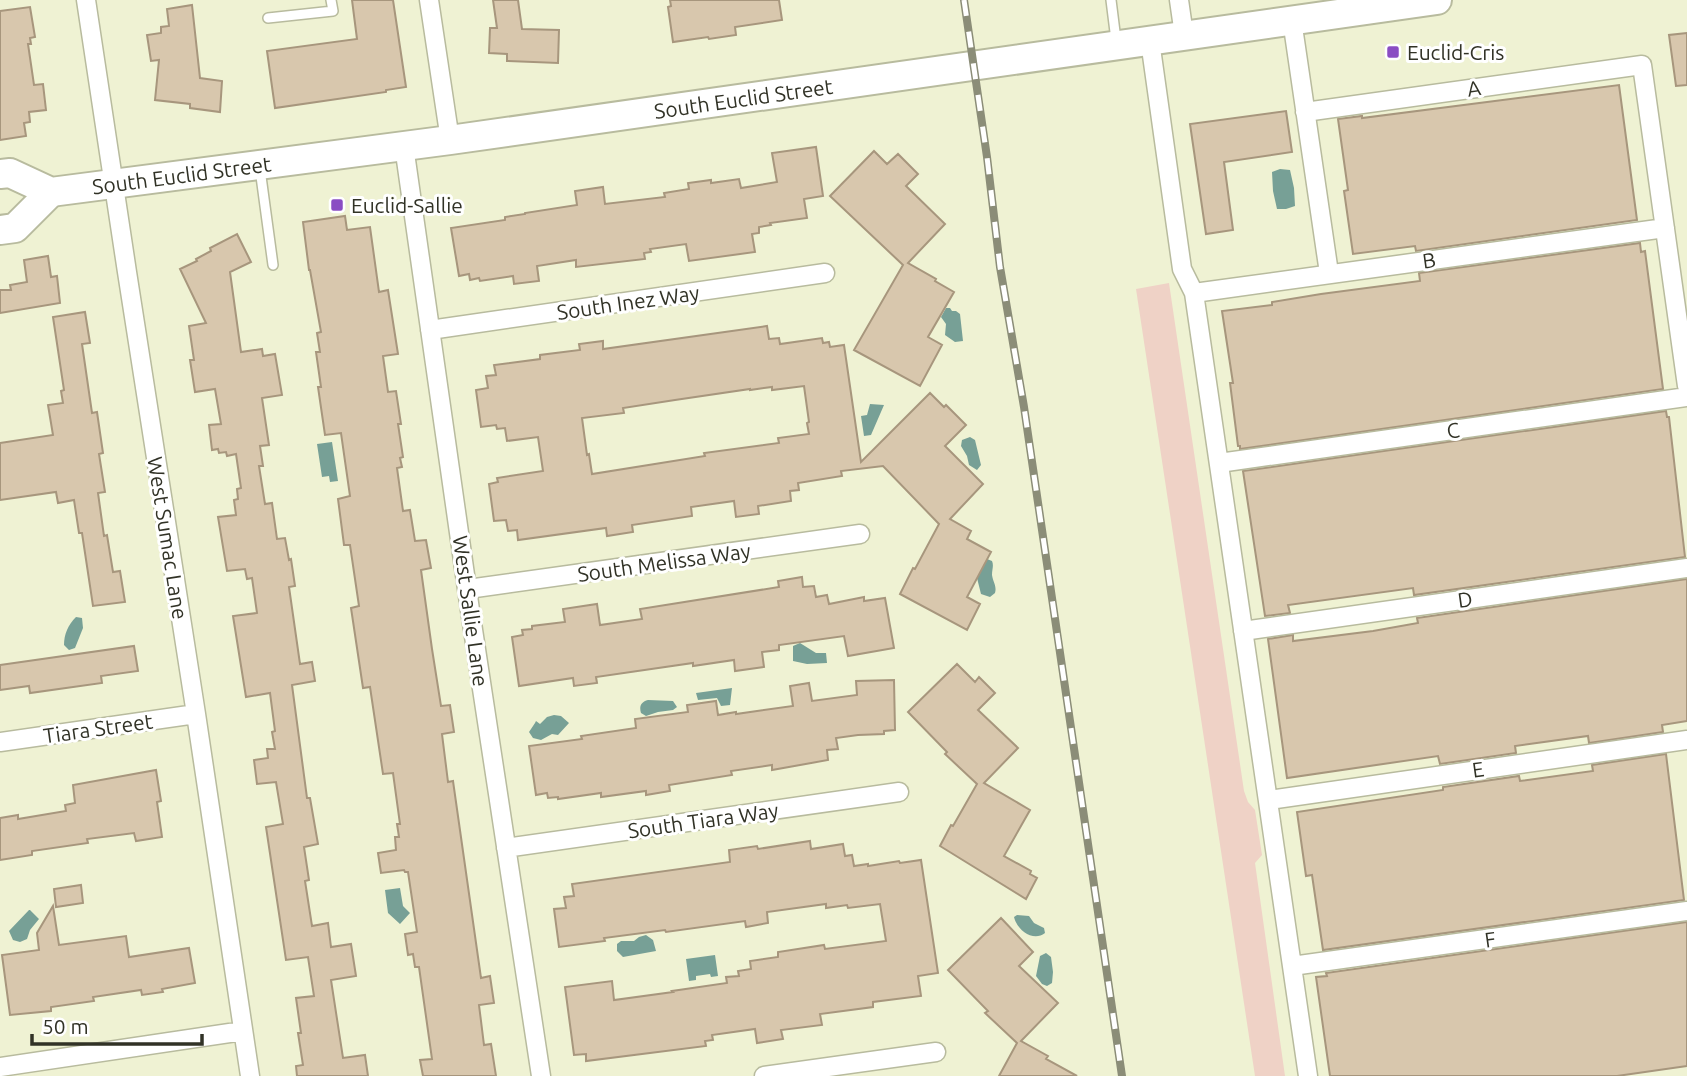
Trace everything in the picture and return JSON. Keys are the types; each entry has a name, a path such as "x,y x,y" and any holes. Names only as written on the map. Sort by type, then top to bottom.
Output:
{"main road":[{"name":"South Euclid Street","path":"51,192 450,140 1117,46 1293,20 1363,5 1437,0"},
{"path":"0,174 10,173 51,192 15,228 0,230"}],"street":[{"name":"West Sumac Lane","path":"86,0 250,1076"},
{"path":"429,0 450,140"},
{"path":"1179,0 1184,36"},
{"path":"1293,20 1329,273"},
{"path":"1150,41 1182,269 1194,293 1308,1076"},
{"name":"A","path":"1305,112 1642,65 1665,228"},
{"name":"West Sallie Lane","path":"404,146 541,1076"},
{"path":"1665,228 1687,386"},
{"name":"B","path":"1194,293 1665,228"},
{"name":"South Inez Way","path":"430,330 825,273"},
{"name":"C","path":"1219,463 1687,397"},
{"name":"South Melissa Way","path":"468,589 860,534"},
{"name":"D","path":"1243,631 1687,568"},
{"name":"Tiara Street","path":"0,742 196,714"},
{"name":"E","path":"1269,800 1687,740"},
{"name":"South Tiara Way","path":"506,848 900,792"},
{"name":"F","path":"1293,966 1687,911"},
{"path":"0,1067 243,1031"},
{"path":"764,1076 936,1052"}],"lane":[{"path":"268,18 333,11 331,0"},
{"path":"1111,0 1117,46"},
{"path":"260,165 273,265"}],"shaded area":[{"path":"1169,283 1244,791 1255,810 1262,855 1255,863 1285,1076 1255,1076 1136,289"}],"water":[{"path":"1290,170 1294,188 1295,206 1286,209 1277,209 1273,191 1272,172"},
{"path":"946,308 960,314 963,341 955,342 945,335 946,324 941,317"},
{"path":"870,404 884,405 871,435 864,436 861,416 867,415"},
{"path":"970,437 975,440 981,465 977,470 969,465 961,446 962,440"},
{"path":"332,442 338,481 330,482 329,476 322,477 317,444"},
{"path":"987,559 993,563 992,575 996,588 990,597 981,594 977,578"},
{"path":"76,617 82,618 83,628 75,648 69,650 64,645 65,637"},
{"path":"800,643 816,653 826,653 827,663 807,664 793,661 793,646"},
{"path":"732,688 730,705 721,706 717,698 698,700 696,693"},
{"path":"648,700 673,701 677,707 646,716 641,713 640,706"},
{"path":"561,716 569,723 558,735 552,734 541,740 533,738 529,732 536,721 540,724 547,717"},
{"path":"400,888 403,906 410,913 400,924 388,913 385,890"},
{"path":"29,910 39,919 27,939 20,942 13,940 9,931"},
{"path":"1029,916 1034,923 1044,928 1045,933 1036,936 1026,933 1016,922 1014,917"},
{"path":"646,935 653,940 656,951 623,957 617,951 617,944 621,941 634,941"},
{"path":"1046,953 1051,957 1053,972 1052,983 1047,986 1036,976 1040,956"},
{"path":"715,955 718,976 696,976 696,980 689,981 686,959"}],"building":[{"path":"352,0 393,0 406,87 275,108 267,51 357,39"},
{"path":"493,0 518,0 522,29 559,30 558,63 507,61 507,54 489,53 490,28 497,28"},
{"path":"670,0 779,0 782,20 735,27 736,35 673,42 668,7 671,6"},
{"path":"192,5 200,78 222,81 220,112 190,108 190,104 155,100 159,60 151,61 147,35 161,33 161,27 169,26 167,9"},
{"path":"30,7 35,37 30,38 31,44 28,44 34,85 43,84 46,110 29,112 30,122 24,123 26,136 0,140 0,11"},
{"path":"1687,33 1687,85 1676,86 1669,35"},
{"path":"1619,85 1637,220 1416,251 1415,246 1353,254 1338,119"},
{"path":"1286,111 1292,152 1224,162 1233,230 1206,234 1190,124"},
{"path":"816,147 823,196 804,199 807,218 759,227 759,233 752,234 755,252 689,261 686,244 650,249 651,252 644,253 645,259 576,267 576,260 537,266 539,281 514,284 513,276 480,281 479,278 470,280 469,274 459,276 451,228 577,205 575,191 603,187 605,204 665,197 664,193 689,189 688,183 711,180 711,183 739,179 741,188 777,182 772,153"},
{"path":"874,151 887,164 898,154 918,174 906,186 945,224 908,263 954,292 928,337 942,345 920,386 854,350 903,265 830,196"},
{"path":"345,216 347,230 370,227 379,292 388,290 398,354 383,356 388,392 396,391 401,424 398,424 403,457 400,458 402,467 397,468 403,511 410,510 415,541 426,540 431,568 421,570 441,706 450,705 454,732 442,734 448,782 453,781 481,978 490,976 494,1003 479,1005 484,1045 491,1044 496,1076 423,1076 420,1060 432,1059 419,967 415,967 413,954 408,955 405,934 417,932 408,872 404,870 381,873 378,853 396,850 395,837 399,837 397,824 400,824 393,773 383,774 370,687 363,688 351,608 359,606 350,545 344,545 338,499 350,496 341,433 325,435 316,352 320,352 317,333 321,332 303,222"},
{"path":"237,234 251,262 230,272 241,352 262,349 263,356 275,354 282,395 262,398 269,445 260,446 263,466 259,466 265,504 272,503 277,539 285,538 289,560 291,559 295,586 289,587 300,664 312,662 315,681 292,685 307,798 310,798 318,844 304,847 309,880 305,881 312,926 328,923 331,947 351,944 356,976 331,980 343,1058 365,1055 368,1076 297,1076 296,1066 303,1065 296,998 314,996 308,957 286,960 266,827 283,824 276,782 257,784 254,760 268,758 267,749 275,749 270,693 246,697 233,616 257,613 252,578 247,579 245,569 227,571 218,517 236,515 234,500 238,499 237,489 241,488 236,454 227,456 226,452 212,450 209,425 221,424 215,389 195,392 189,326 206,323 180,269 197,261 196,259 211,251 210,248"},
{"path":"1640,243 1641,252 1645,251 1663,389 1240,449 1238,446 1230,383 1233,383 1222,311 1420,281 1419,273"},
{"path":"48,256 51,277 57,276 60,303 0,313 0,290 11,290 10,285 27,282 24,260"},
{"path":"85,312 90,343 82,344 92,413 97,412 103,453 99,454 105,492 98,493 104,536 107,535 113,572 120,571 125,602 93,606 74,500 58,503 56,492 0,500 0,443 53,435 48,405 63,403 61,391 64,390 53,317"},
{"path":"767,326 769,339 779,338 780,344 822,338 823,343 829,342 830,347 844,345 861,462 930,393 944,407 946,405 966,425 945,446 983,484 950,519 971,531 967,539 991,552 967,597 980,604 967,630 900,594 939,524 883,466 841,471 842,476 798,483 799,490 790,491 791,501 758,506 759,514 736,517 734,501 691,507 692,516 632,525 633,532 607,536 606,528 518,540 517,530 508,531 506,520 494,521 489,484 498,482 497,478 543,471 538,437 507,441 505,428 497,429 496,425 481,427 476,390 488,388 486,376 496,375 494,365 580,350 579,344 603,341 603,349","holes":["804,386 809,434 778,438 779,443 704,453 705,456 592,474 582,418 624,413 623,408 750,389 772,387 772,390"]},
{"path":"1666,411 1669,417 1685,557 1414,595 1413,588 1288,605 1290,613 1265,616 1243,471"},
{"path":"802,577 803,587 814,586 816,597 827,595 829,604 864,597 864,601 885,598 894,648 848,656 844,636 779,645 779,650 762,652 764,667 735,671 734,660 693,666 693,663 596,677 597,683 574,686 573,678 519,686 512,637 523,635 522,630 532,629 532,626 565,622 563,609 597,604 600,625 642,619 640,609 779,587 778,581"},
{"path":"1687,579 1687,721 1662,725 1663,732 1589,743 1588,736 1515,746 1516,753 1440,764 1438,756 1287,778 1268,639 1293,635 1293,641 1373,631 1418,623 1417,618"},
{"path":"134,646 138,671 101,676 102,683 30,693 29,686 0,690 0,665"},
{"path":"957,664 975,682 979,677 995,693 978,710 1018,748 984,783 1030,810 1004,856 1031,871 1030,874 1037,878 1026,899 940,846 977,784 945,754 947,752 908,712"},
{"path":"894,680 895,730 884,731 884,734 836,738 838,749 827,750 828,760 772,770 772,765 731,771 732,775 669,785 670,791 646,795 646,791 601,797 601,793 558,799 548,798 547,793 536,795 529,746 636,728 635,719 688,712 687,705 716,701 718,715 793,706 790,686 809,683 812,701 857,695 856,681"},
{"path":"1666,754 1684,900 1323,950 1312,875 1306,876 1297,812 1519,776 1520,781 1593,771 1592,765"},
{"path":"156,770 161,801 157,802 162,837 136,841 134,833 87,839 88,843 32,851 32,855 0,860 0,818 18,815 18,819 66,811 65,805 75,803 73,785"},
{"path":"810,841 811,849 843,844 845,856 852,855 854,866 921,860 938,973 918,976 921,996 873,1002 873,1007 820,1014 822,1025 781,1030 783,1039 757,1043 755,1029 712,1035 713,1040 705,1041 706,1046 586,1061 586,1054 574,1055 565,987 612,981 614,1000 673,992 727,983 726,977 739,976 738,971 751,969 750,961 778,957 778,952 824,945 825,949 886,941 880,904 826,908 826,904 767,912 768,923 746,927 745,921 604,938 605,941 559,947 554,909 566,908 564,897 574,896 572,884 730,862 729,850 757,846 758,849"},
{"path":"81,885 83,903 56,907 54,889"},
{"path":"53,906 59,945 126,936 129,957 189,948 195,983 142,995 141,990 93,997 94,1001 51,1007 51,1011 10,1015 2,955 39,950 37,933"},
{"path":"1001,918 1033,952 1019,966 1058,1003 1021,1041 1077,1076 999,1076 1017,1043 985,1013 988,1011 948,970"},
{"path":"1687,922 1687,1066 1617,1076 1330,1076 1316,977 1327,976 1326,973"}],"railway":[{"path":"964,0 1000,267 1024,407 1122,1076"}],"place":[{"name":"Euclid-Cris","path":"1393,52"},
{"name":"Euclid-Sallie","path":"337,205"}]}
